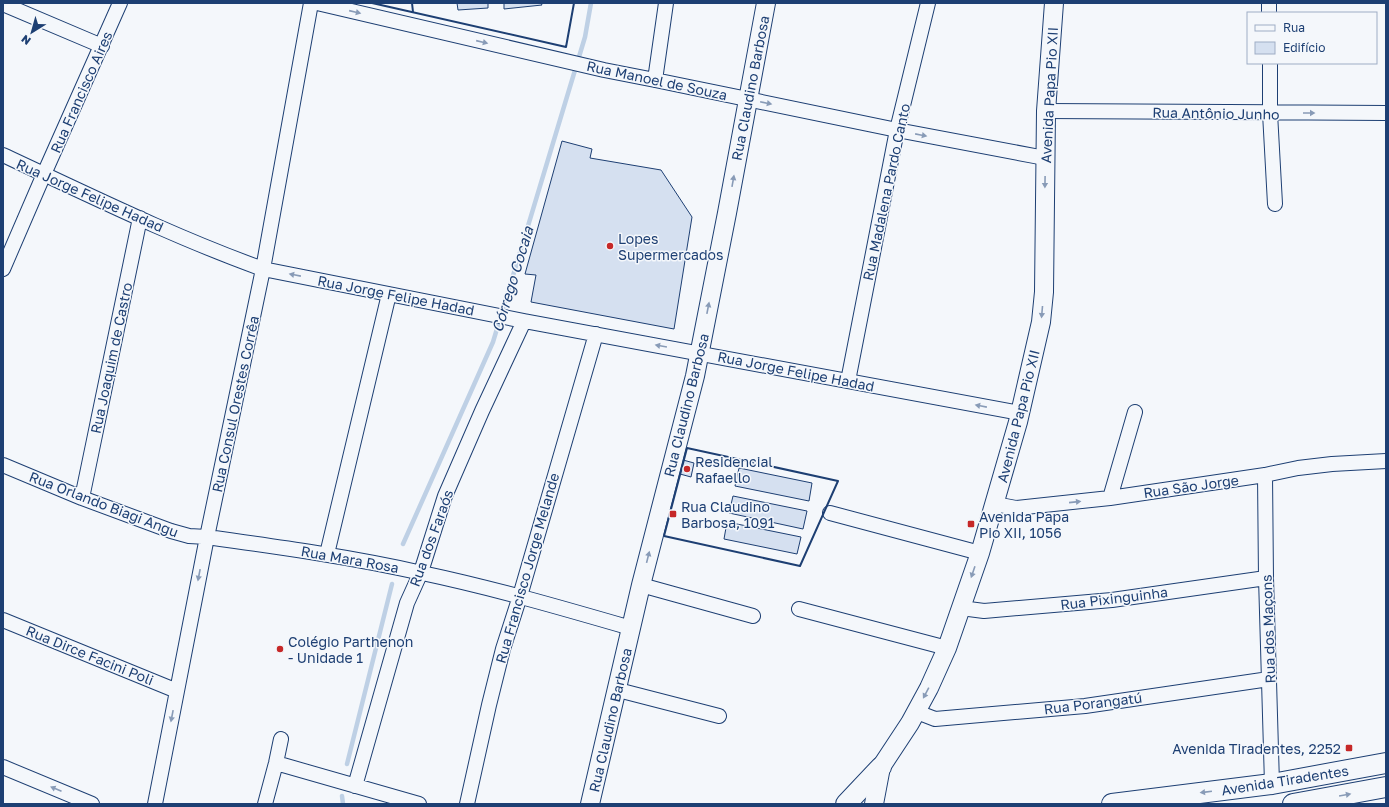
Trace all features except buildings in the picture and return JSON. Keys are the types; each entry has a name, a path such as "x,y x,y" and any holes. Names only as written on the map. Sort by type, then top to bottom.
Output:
{"main road":[{"name":"Avenida Tiradentes","path":"1112,804 1272,784 1386,763"},
{"path":"846,804 882,768"},
{"name":"Avenida Tiradentes","path":"1293,804 1386,787"}],"street":[{"name":"Rua Francisco Aires","path":"3,270 120,3"},
{"name":"Rua Consul Orestes Corrêa","path":"155,804 207,536 263,269 310,3"},
{"name":"Rua Manoel de Souza","path":"317,3 591,67 898,130 1045,158"},
{"path":"655,80 666,3"},
{"name":"Rua Claudino Barbosa","path":"590,804 618,690 641,585 700,353 766,3"},
{"name":"Rua Madalena Pardo Canto","path":"848,381 898,130 928,3"},
{"name":"Avenida Papa Pio XII","path":"874,804 882,768 917,712 929,688 947,648 961,608 995,504 1020,413 1041,322 1044,292 1046,110 1054,3"},
{"path":"3,4 102,46"},
{"path":"1270,64 1270,113 1275,204"},
{"name":"Rua Antônio Junho","path":"1046,110 1386,113"},
{"name":"Rua Jorge Felipe Hadad","path":"3,155 140,218 225,255 263,269 520,320 1020,413"},
{"name":"Rua Joaquim de Castro","path":"82,498 140,218"},
{"path":"327,554 390,294"},
{"name":"Rua dos Faraós","path":"355,786 407,603 421,572 446,496 520,320"},
{"name":"Rua Francisco Jorge Melande","path":"467,804 499,663 596,334"},
{"path":"1110,498 1135,412"},
{"name":"Rua São Jorge","path":"995,504 1016,508 1110,498 1266,475 1298,468 1332,464 1386,461"},
{"name":"Rua Orlando Biagi Angu","path":"3,465 82,498 171,532 189,536 207,536"},
{"name":"Rua dos Maçons","path":"1266,475 1266,578 1272,784"},
{"path":"830,513 980,553"},
{"name":"Rua Mara Rosa","path":"207,536 327,554 421,572 520,596 631,628"},
{"name":"Rua Pixinguinha","path":"961,608 984,611 1112,600 1266,578"},
{"path":"641,585 753,616"},
{"path":"799,609 947,648"},
{"name":"Rua Dirce Facini Poli","path":"3,620 176,691"},
{"name":"Rua Porangatú","path":"917,712 935,719 1085,706 1270,679"},
{"path":"618,690 719,716"},
{"path":"265,804 276,763 280,739"},
{"path":"276,763 419,804"},
{"path":"3,767 92,804"}],"waterway":[{"name":"Córrego Cocaia","path":"403,544 493,342 585,37 591,3"},
{"name":"Córrego Cocaia","path":"347,764 392,584"},
{"name":"Córrego Cocaia","path":"342,796 343,804"}],"wall":[{"path":"372,3 566,47 574,3"},
{"path":"412,3 413,12"},
{"path":"687,448 838,481 800,566 664,536 687,448"}],"place":[{"name":"Lopes Supermercados","path":"610,246"},
{"name":"Residencial Rafaello","path":"687,469"},
{"name":"Rua Claudino Barbosa, 1091","path":"673,514"},
{"name":"Avenida Papa Pio XII, 1056","path":"971,524"},
{"name":"Colégio Parthenon - Unidade 1","path":"280,649"},
{"name":"Avenida Tiradentes, 2252","path":"1349,748"}]}
